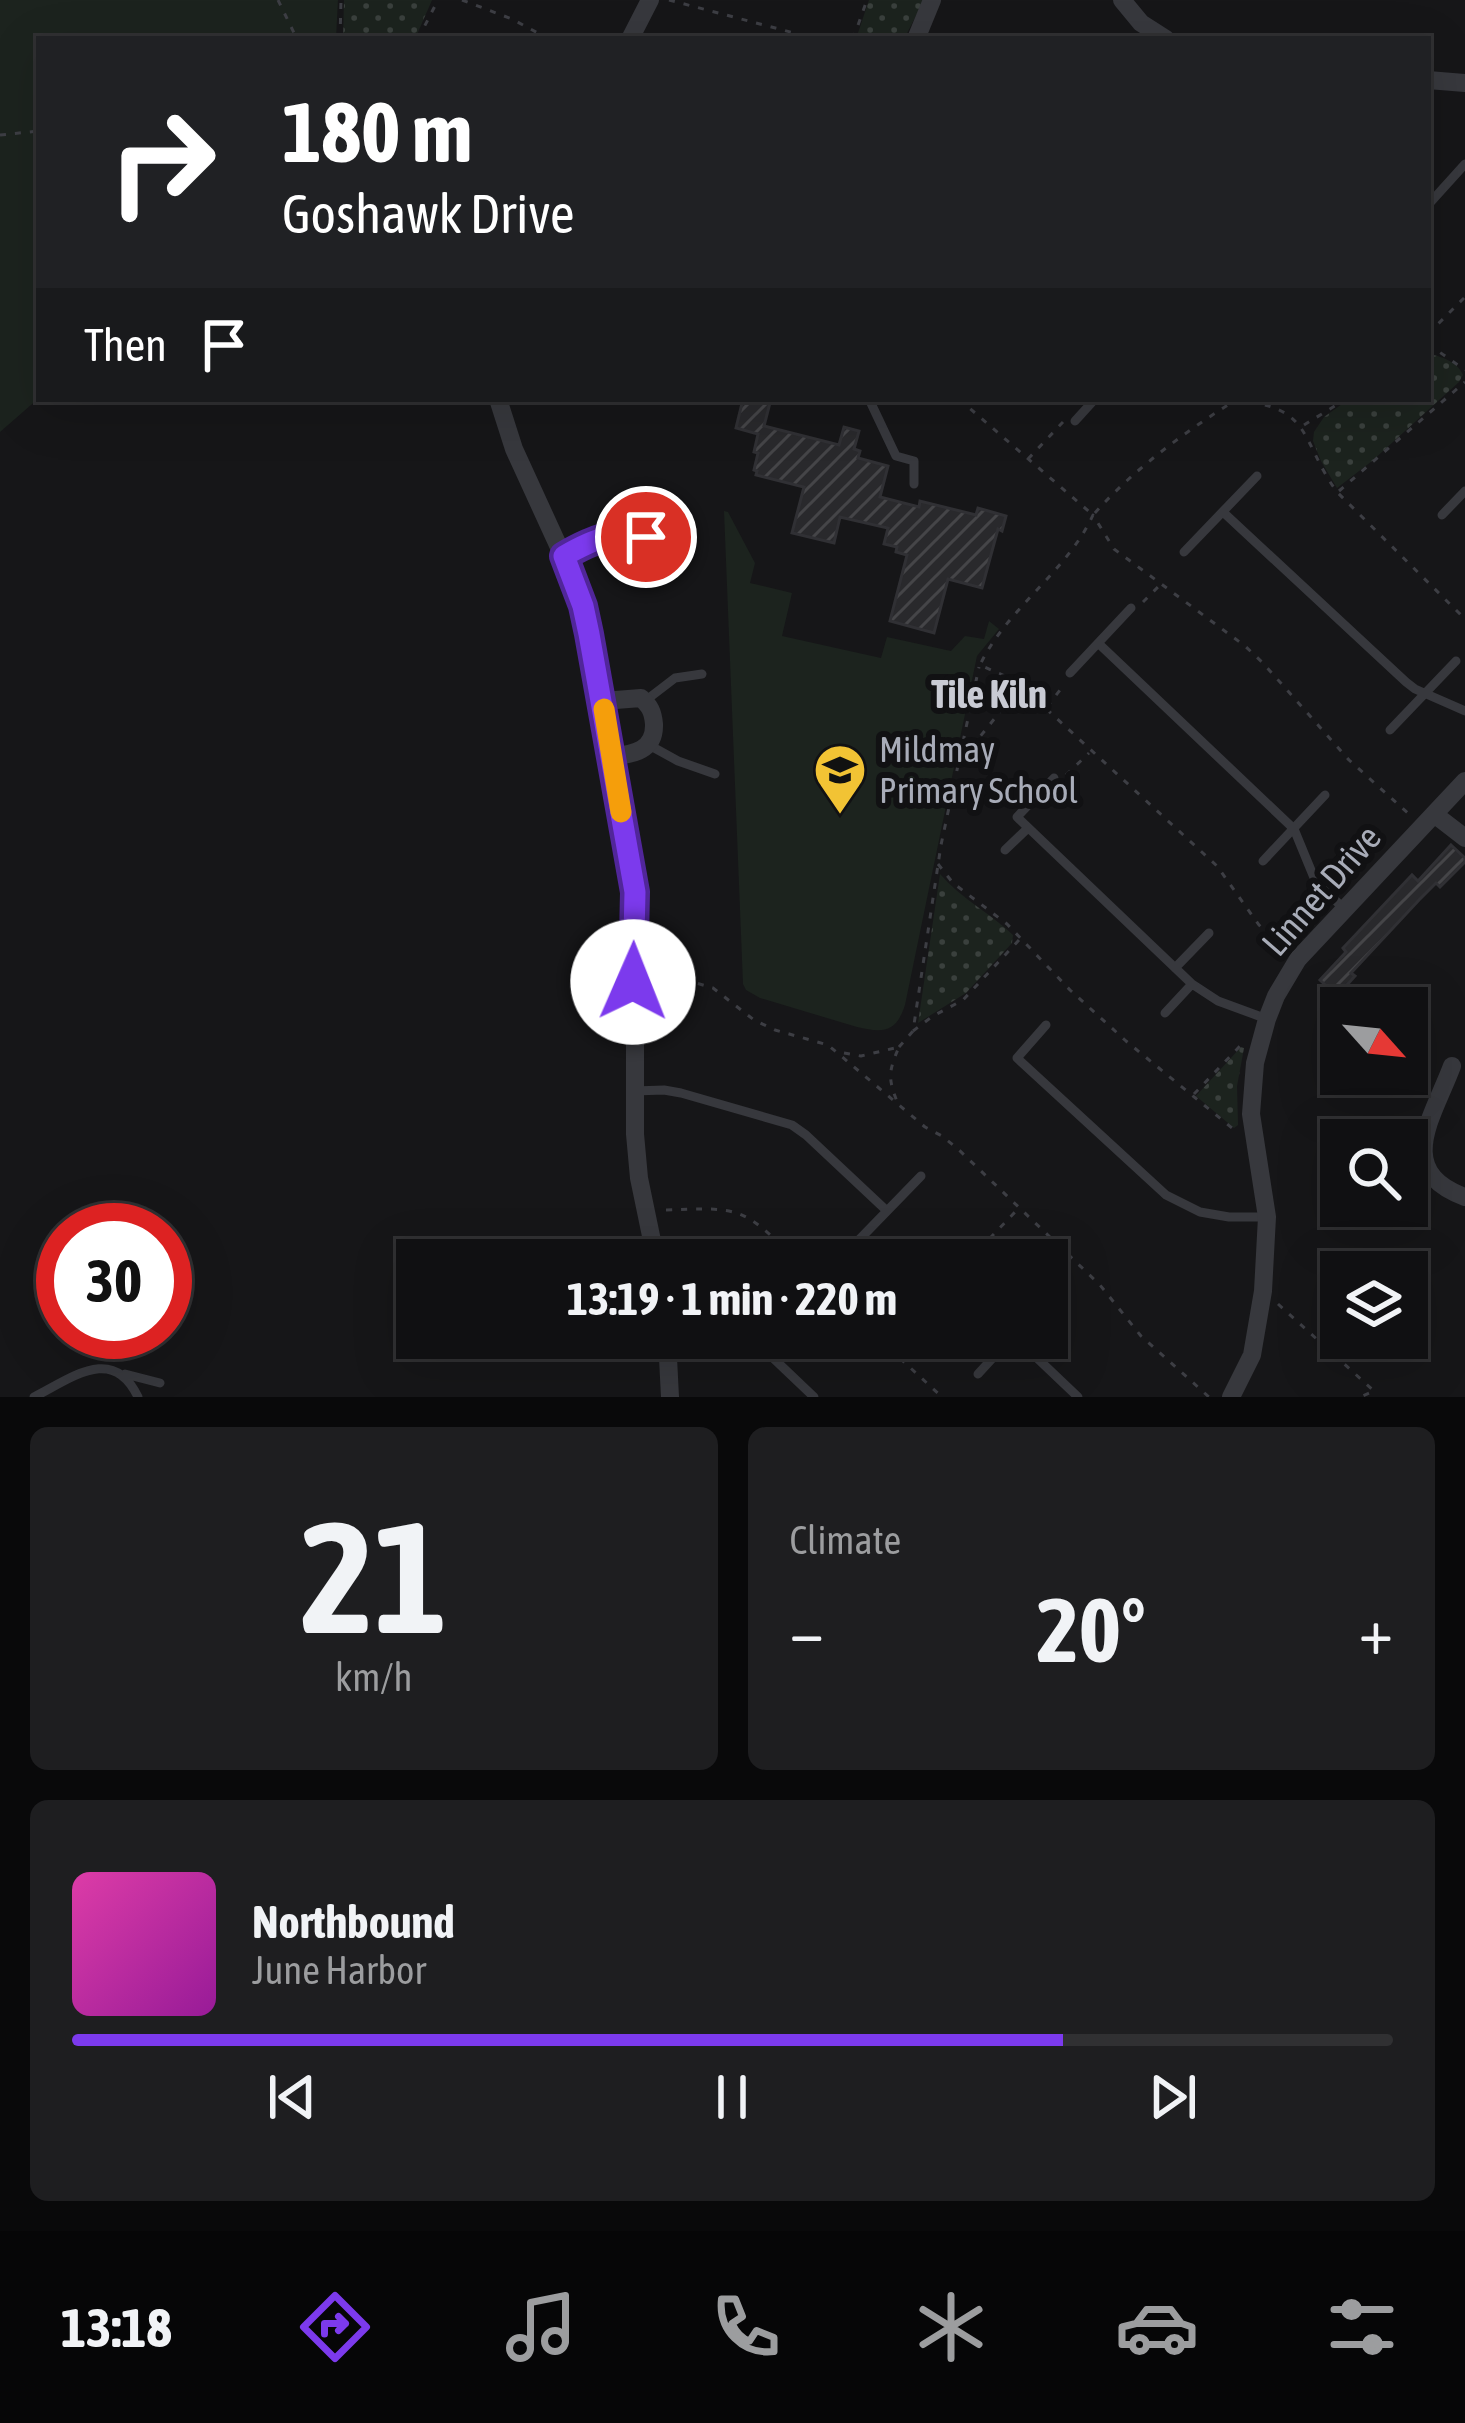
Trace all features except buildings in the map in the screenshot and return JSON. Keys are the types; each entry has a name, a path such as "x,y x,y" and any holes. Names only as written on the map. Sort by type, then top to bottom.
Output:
{"street":[{"path":"632,36 650,0"},
{"path":"917,36 932,0"},
{"path":"1121,0 1162,36"},
{"path":"1130,36 1142,23"},
{"path":"1431,80 1465,83"},
{"path":"499,402 514,449 583,606 603,701 635,892 634,1091 639,1178 652,1239"},
{"path":"564,556 608,535 646,537"},
{"path":"603,701 641,698 653,716 649,745 634,754 612,757"},
{"name":"Linnet Drive","path":"1231,1397 1252,1355 1263,1291 1267,1217 1252,1133 1252,1088 1267,1019 1298,958 1465,781"},
{"path":"1434,814 1465,838"},
{"path":"1452,1066 1422,1153 1436,1183 1465,1197"},
{"path":"668,1359 670,1397"}],"lane":[{"path":"1431,202 1465,164"},
{"path":"870,402 896,456 914,461 914,484"},
{"path":"1075,421 1092,402"},
{"path":"1184,552 1257,476"},
{"path":"1442,515 1465,491"},
{"path":"1222,512 1406,682 1465,711"},
{"path":"1070,673 1131,608"},
{"path":"1098,643 1294,829 1315,880 1343,908"},
{"path":"1390,730 1456,661"},
{"path":"645,701 675,678 702,674"},
{"path":"649,745 715,774"},
{"path":"1054,778 1017,818 1192,984 1218,1001 1267,1019"},
{"path":"1263,861 1325,795"},
{"path":"1005,850 1028,828"},
{"path":"1175,968 1209,933"},
{"path":"1165,1013 1192,984"},
{"path":"1046,1025 1017,1058 1166,1195 1200,1212 1267,1217"},
{"path":"634,1091 681,1093 792,1125 887,1211"},
{"path":"860,1239 921,1175"},
{"path":"774,1359 814,1397"},
{"path":"978,1374 993,1359"},
{"path":"1037,1359 1078,1397"},
{"path":"34,1397 93,1368 160,1383"},
{"path":"125,1374 138,1397"}],"path":[{"path":"278,0 295,36"},
{"path":"340,36 341,0"},
{"path":"420,36 438,0"},
{"path":"462,0 544,36"},
{"path":"669,0 806,36"},
{"path":"854,36 867,0"},
{"path":"0,135 36,131"},
{"path":"1431,331 1465,297"},
{"path":"1431,346 1465,370"},
{"path":"1337,493 1465,382"},
{"path":"962,402 1093,515 1144,465 1230,402"},
{"path":"1262,402 1302,426 1337,493 1465,620"},
{"path":"1302,426 1342,402"},
{"path":"1027,460 1064,422 1075,421"},
{"path":"1131,608 1162,583"},
{"path":"913,1031 938,864 980,665"},
{"path":"1046,708 1070,673"},
{"path":"958,763 1021,686"},
{"path":"1054,778 1069,774 1090,752"},
{"path":"938,864 952,883 995,914 1070,991 1192,1097 1236,1133 1252,1133"},
{"path":"899,1105 889,1082 899,1047 933,1016 963,1000 1020,939"},
{"path":"633,982 677,981 713,988 754,1020 838,1052 925,1127 958,1149 1100,1285 1141,1336 1209,1397"},
{"path":"1192,1097 1245,1041 1259,1045"},
{"path":"838,1052 861,1056 899,1047"},
{"path":"989,1239 1018,1208"},
{"path":"646,1211 731,1209 747,1215 775,1239"},
{"path":"1263,1291 1374,1391 1360,1397"},
{"path":"902,1359 942,1397"}],"shaded area":[{"path":"0,0 338,0 336,36 36,36 36,401 0,432"},
{"path":"344,0 432,0 416,36 343,36"},
{"path":"869,0 924,0 906,36 858,33"},
{"path":"1431,355 1443,358 1463,375 1337,488 1313,441 1324,417 1345,402 1431,402"},
{"path":"724,511 755,563 750,583 792,593 782,636 881,658 887,637 951,651 965,636 984,639 989,621 999,629 977,656 905,1005 887,1029 857,1027 760,998 743,984"},
{"path":"940,874 1013,935 1012,943 966,993 918,1023"},
{"path":"1241,1047 1238,1125 1234,1128 1196,1096"}],"slow traffic":[{"path":"604,709 621,812"}],"place":[{"name":"Mildmay Primary School","path":"840,816"}],"district":[{"name":"Tile Kiln","path":"989,694"}],"route":[{"path":"633,982 635,892 589,634 564,556 608,535 646,537"}]}
